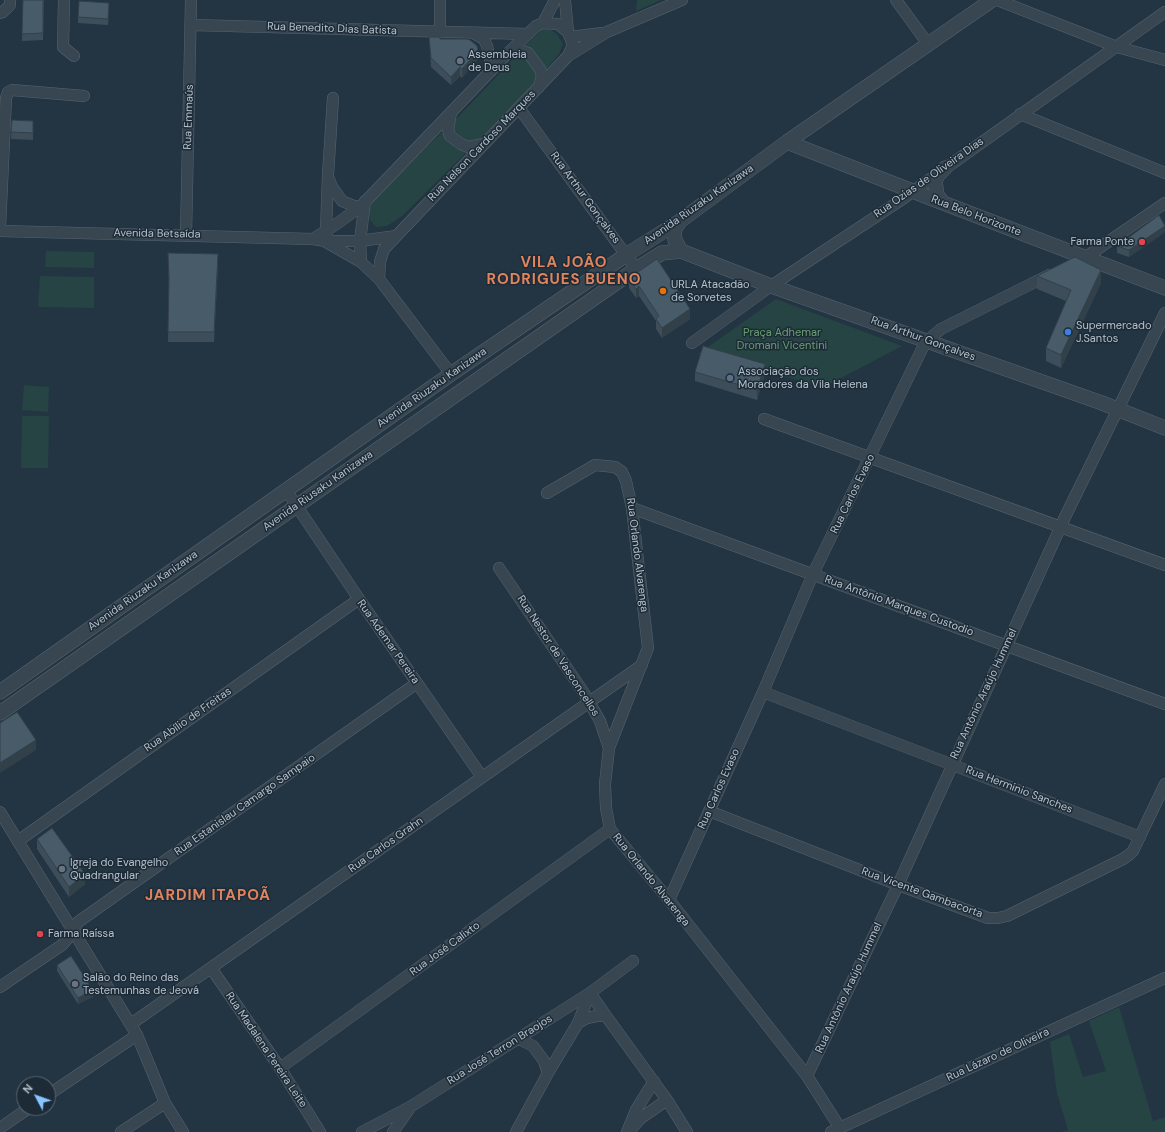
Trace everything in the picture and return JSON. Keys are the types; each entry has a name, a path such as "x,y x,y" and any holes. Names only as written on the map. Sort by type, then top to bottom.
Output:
{"street":[{"path":"0,13 4,12 10,5 10,0"},
{"path":"64,0 63,47 74,56"},
{"name":"Rua Emmaús","path":"186,235 191,0"},
{"path":"440,0 440,32"},
{"path":"542,23 555,0"},
{"path":"565,0 569,34 573,45 568,56"},
{"name":"Rua Nelson Cardoso Marques","path":"379,278 380,262 384,249 568,56 607,32 682,0"},
{"path":"896,0 928,44"},
{"name":"Avenida Riuzaku Kanizawa","path":"0,692 451,374 626,255 680,221 787,142 992,0"},
{"path":"997,0 1117,47 1165,60"},
{"name":"Rua Ozias de Oliveira Dias","path":"692,343 771,286 912,192 1165,12"},
{"path":"328,238 363,208 451,112 536,26 542,23 558,24 569,34"},
{"name":"Rua Benedito Dias Batista","path":"191,25 528,34"},
{"name":"Rua Nelson Cardoso Marques","path":"569,34 607,32"},
{"path":"473,33 484,40 487,46 490,59 490,71"},
{"path":"507,54 519,50 528,53 540,69 542,76 538,87"},
{"path":"0,228 6,98 8,92 12,90 84,96"},
{"path":"328,238 328,175 334,98"},
{"name":"Rua Arthur Gonçalves","path":"519,108 636,269 662,253 681,251 771,286 1165,428"},
{"path":"451,112 448,129 450,136 468,147 484,144"},
{"path":"1020,114 1165,173"},
{"name":"Rua Belo Horizonte","path":"787,142 912,192 1165,288"},
{"path":"942,203 937,195 935,181 938,175 945,168"},
{"path":"328,175 332,187 342,201 363,208"},
{"path":"1072,264 1086,257 1165,203"},
{"path":"363,208 365,226 371,232 380,236 396,236"},
{"path":"361,262 360,241 363,208"},
{"path":"680,221 674,230 675,240 681,251"},
{"name":"Avenida Betsaída","path":"0,231 313,239 328,238"},
{"path":"328,238 360,241 396,236"},
{"path":"328,238 361,262 379,278 451,374"},
{"name":"Avenida Riusaku Kanizawa","path":"0,713 636,269"},
{"name":"Rua Carlos Evaso","path":"669,900 763,692 813,574 919,354 927,341 941,329 1059,270"},
{"name":"Rua Antônio Araújo Hummel","path":"807,1076 898,885 1061,526 1165,313"},
{"path":"764,419 1165,565"},
{"name":"Rua Orlando Alvarenga","path":"548,493 595,465 615,467 622,472 626,481 632,508 648,648 609,748 605,784 606,808 610,829 669,900 807,1076 836,1130"},
{"path":"286,490 297,506"},
{"name":"Rua Ademar Pereira","path":"297,506 482,778"},
{"name":"Rua Antônio Marques Custodio","path":"632,508 1165,704"},
{"name":"Rua Nestor de Vasconcellos","path":"499,568 589,702 600,721 609,748"},
{"name":"Rua Abílio de Freitas","path":"18,841 359,599"},
{"name":"Rua Carlos Grahn","path":"131,1024 642,665"},
{"name":"Rua Estanislau Camargo Sampaio","path":"0,987 62,945 73,932 78,922 417,683"},
{"name":"Rua Herminio Sanches","path":"763,692 1140,837"},
{"path":"1140,837 1165,784"},
{"name":"Rua Vicente Gambacorta","path":"709,811 898,885 988,918 1007,916 1124,859 1133,851 1140,837"},
{"path":"0,812 131,1024 137,1035 164,1103 183,1132"},
{"name":"Rua José Calixto","path":"280,1068 610,829"},
{"name":"Rua José Terron Braojos","path":"362,1132 410,1107 590,994 633,961"},
{"name":"Rua Madalena Pereira Leite","path":"211,968 280,1068 320,1132"},
{"name":"Rua Lázaro de Oliveira","path":"836,1130 1165,978"},
{"path":"590,994 654,1080 687,1132"},
{"path":"516,1132 548,1073 578,1023 590,994"},
{"path":"578,1023 587,1018 606,1016"},
{"path":"56,1090 137,1035"},
{"path":"516,1040 521,1040 533,1046 544,1061 548,1073"},
{"path":"628,1132 636,1110 654,1080"},
{"path":"628,1132 641,1118 667,1100"},
{"path":"121,1132 164,1103"},
{"path":"393,1132 410,1107"},
{"path":"0,1128 17,1116"}],"green space":[{"path":"637,0 661,0 636,11"},
{"path":"548,28 557,34 563,44 559,54 544,72 491,128 402,216 387,226 376,227 370,220 368,212 374,198 463,112 540,31"},
{"path":"46,251 94,252 94,268 45,267"},
{"path":"40,276 94,277 94,308 38,307"},
{"name":"Praça Adhemar Dromani Vicentini","path":"776,299 902,346 824,387 698,354"},
{"path":"24,385 49,387 48,412 22,410"},
{"path":"22,416 49,416 48,468 21,468"},
{"path":"1119,1007 1153,1121 1165,1117 1165,1132 1061,1132 1068,1130 1057,1093 1050,1042 1069,1034 1083,1077 1106,1071 1089,1021"}],"building":[{"path":"23,0 43,0 43,33 22,34"},
{"path":"79,1 109,3 108,19 78,17"},
{"path":"429,37 440,37 440,39 467,39 477,46 478,51 462,69 460,67 451,77 431,58"},
{"path":"12,120 33,121 33,133 11,132"},
{"path":"1159,215 1165,226 1129,250 1117,246"},
{"path":"168,253 218,254 214,332 168,332"},
{"name":"Supermercado J.Santos","path":"1075,257 1101,270 1061,355 1046,348 1071,290 1037,276"},
{"path":"657,259 690,309 662,328 656,319 659,316 639,286 636,289 629,278"},
{"name":"Associação dos Moradores da Vila Helena","path":"703,346 765,364 757,390 695,372"},
{"path":"17,712 36,740 0,763 0,723"},
{"path":"52,828 85,874 69,887 37,839"},
{"name":"Salão do Reino das Testemunhas de Jeová","path":"71,956 93,990 78,998 57,965"}],"place":[{"name":"Assembleia de Deus","path":"460,61"},
{"name":"Farma Ponte","path":"1142,242"},
{"name":"URLA Atacadão de Sorvetes","path":"663,291"},
{"name":"Supermercado J.Santos","path":"1068,332"},
{"name":"Associação dos Moradores da Vila Helena","path":"730,378"},
{"name":"Igreja do Evangelho Quadrangular","path":"62,869"},
{"name":"Farma Raíssa","path":"40,934"},
{"name":"Salão do Reino das Testemunhas de Jeová","path":"75,984"}],"district":[{"name":"VILA JOÃO RODRIGUES BUENO","path":"564,272"},
{"name":"JARDIM ITAPOÃ","path":"208,896"}]}
